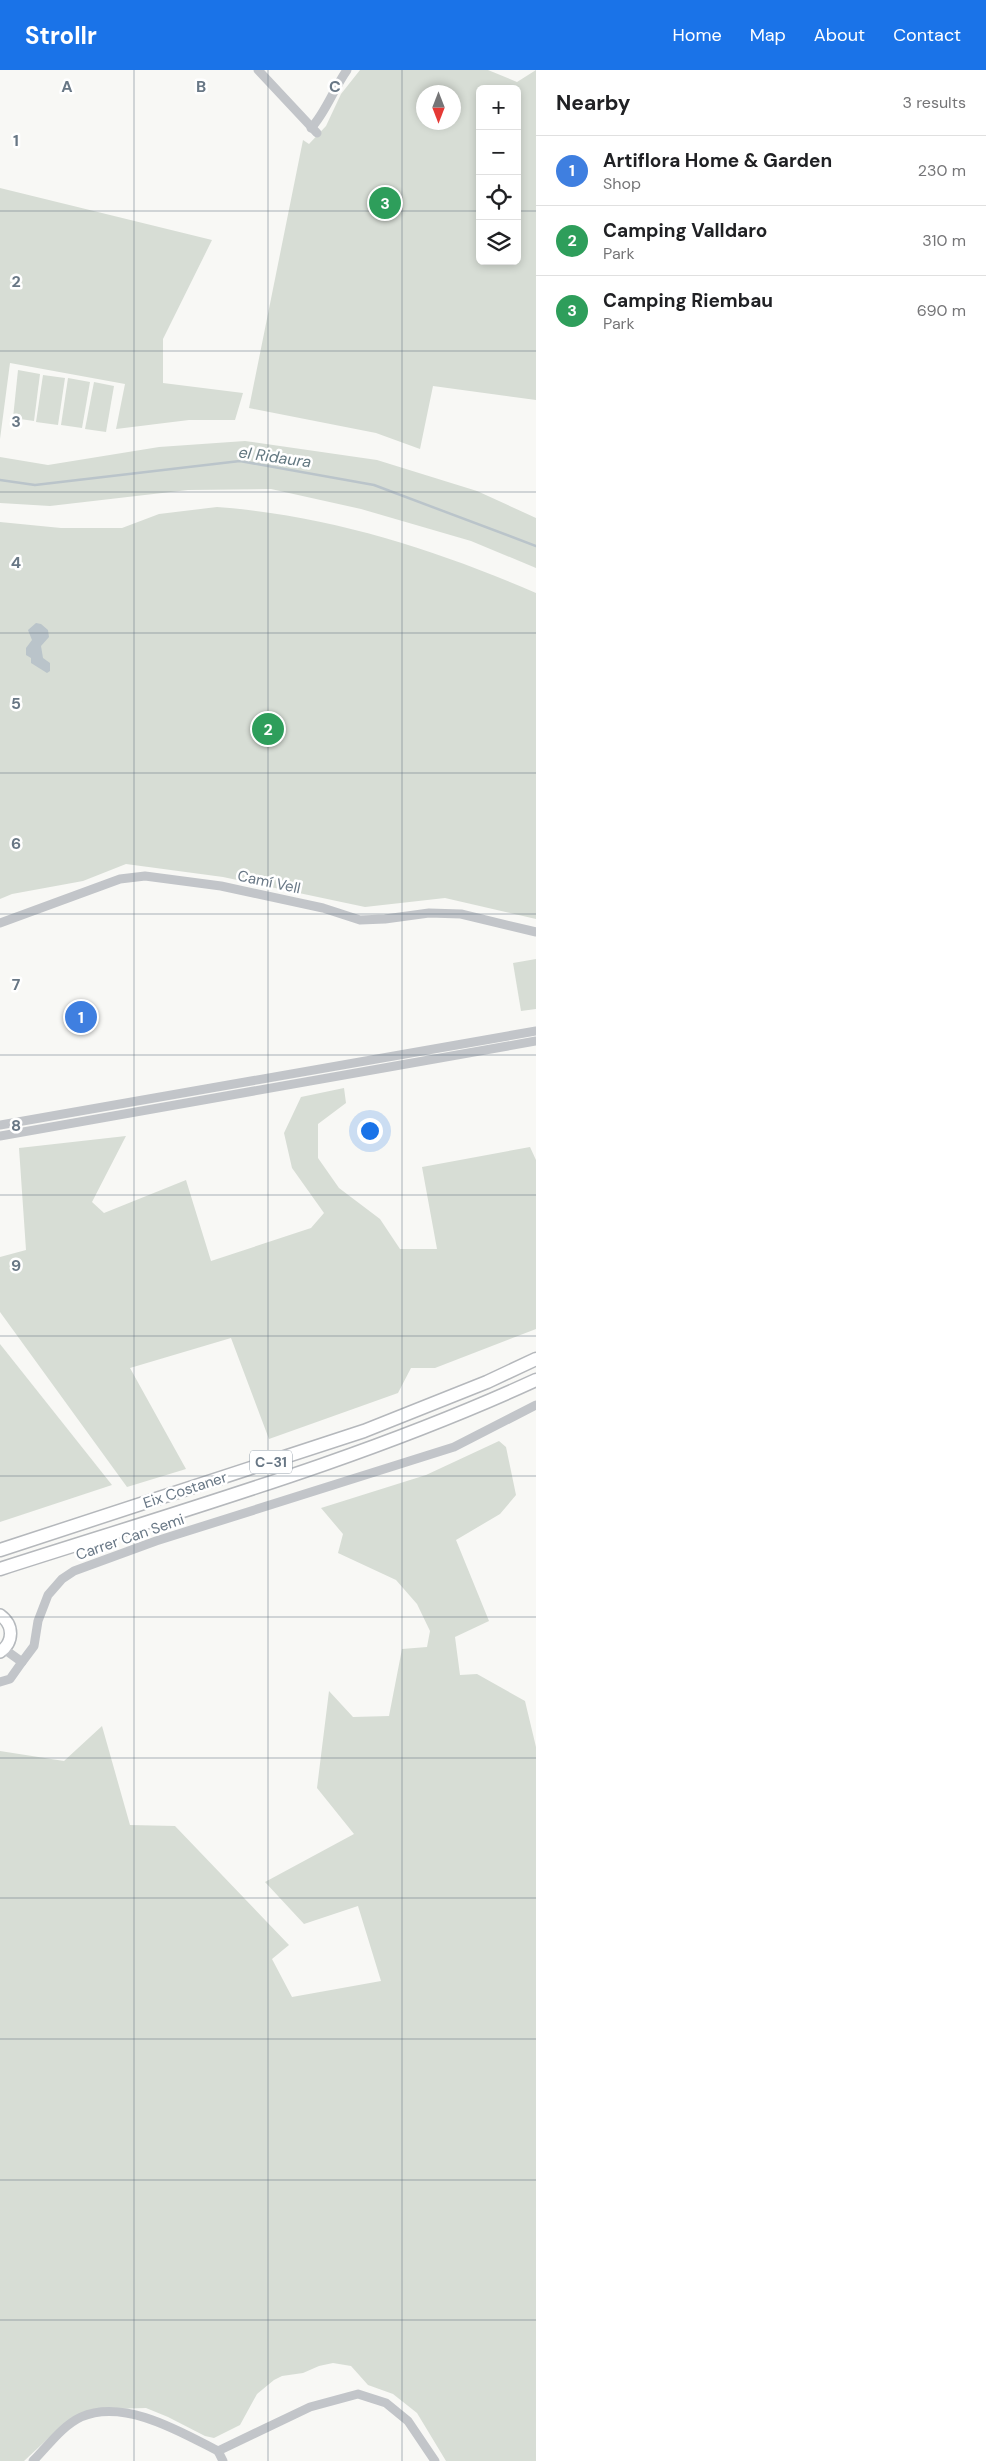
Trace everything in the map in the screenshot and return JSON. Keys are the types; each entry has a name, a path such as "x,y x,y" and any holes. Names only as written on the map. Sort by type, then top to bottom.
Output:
{"highway":[{"name":"Eix Costaner","path":"0,1550 364,1430 487,1382 536,1359"},
{"name":"Eix Costaner","path":"0,1569 370,1448 494,1399 536,1380"}],"main road":[{"path":"0,1616 7,1621 10,1632 10,1639 2,1650"}],"street":[{"path":"258,70 314,130 332,92 347,70"},
{"name":"Camí Vell","path":"0,923 113,881 146,876 221,886 323,908 360,920 385,919 429,913 461,914 536,932"},
{"path":"0,1125 536,1031"},
{"path":"0,1136 536,1041"},
{"name":"Carrer Can Semi","path":"0,1682 10,1678 34,1646 38,1621 48,1595 62,1579 74,1571 156,1541 454,1447 536,1405"},
{"path":"2,1650 22,1662"},
{"path":"218,2450 310,2407 358,2394 386,2402 408,2421 434,2461"},
{"path":"33,2461 62,2430 82,2417 102,2413 147,2417 218,2450 223,2461"}],"shaded area":[{"path":"360,70 488,70 517,82 536,70 536,400 433,386 420,449 376,433 249,408 303,140 309,144 326,126 341,94"},
{"path":"0,188 212,240 163,339 163,383 243,393 235,420 189,420 116,429 125,384 10,363 0,439"},
{"path":"18,370 40,374 34,421 13,418"},
{"path":"43,375 65,378 58,425 36,422"},
{"path":"68,378 90,382 82,428 61,425"},
{"path":"94,382 114,386 106,432 85,429"},
{"path":"245,441 377,460 477,491 536,518 536,568 471,541 361,509 271,489 188,490 50,506 0,503 0,457 48,465 159,447"},
{"path":"217,507 299,518 380,536 459,562 536,593 536,919 445,898 365,907 223,877 126,864 83,881 12,894 0,899 0,522 61,528 122,528 159,514"},
{"path":"36,623 41,624 48,630 49,637 41,646 43,658 50,663 50,671 47,673 31,663 31,658 26,655 26,648 32,640 28,630"},
{"path":"536,959 536,1009 521,1011 513,963"},
{"path":"344,1088 346,1103 318,1124 318,1158 339,1188 380,1219 400,1249 437,1249 422,1167 530,1147 536,1160 536,1329 435,1368 411,1368 398,1393 269,1439 231,1338 130,1368 186,1469 127,1487 0,1312 0,1257 26,1250 19,1148 126,1136 92,1202 104,1213 186,1180 211,1261 311,1228 324,1213 292,1168 284,1133 301,1097"},
{"path":"0,1344 112,1485 0,1522"},
{"path":"499,1441 506,1447 516,1495 500,1514 456,1540 489,1621 455,1637 460,1675 477,1674 525,1701 536,1747 536,2461 446,2461 417,2413 393,2394 368,2385 351,2366 333,2363 319,2366 303,2373 282,2376 274,2380 257,2394 240,2425 214,2438 205,2436 146,2408 107,2409 54,2433 24,2461 0,2461 0,1751 64,1761 102,1726 130,1825 175,1826 289,1945 272,1959 292,1997 381,1981 358,1906 304,1924 265,1882 354,1834 317,1788 329,1691 353,1717 389,1716 402,1649 427,1647 430,1631 417,1604 396,1580 338,1553 343,1534 321,1508 426,1475"}],"waterway":[{"name":"el Ridaura","path":"0,480 35,485 240,461 374,485 536,546"}],"place":[{"name":"Camping Riembau","path":"385,203"},
{"name":"Camping Valldaro","path":"268,729"},
{"name":"Artiflora Home & Garden","path":"81,1017"}]}
